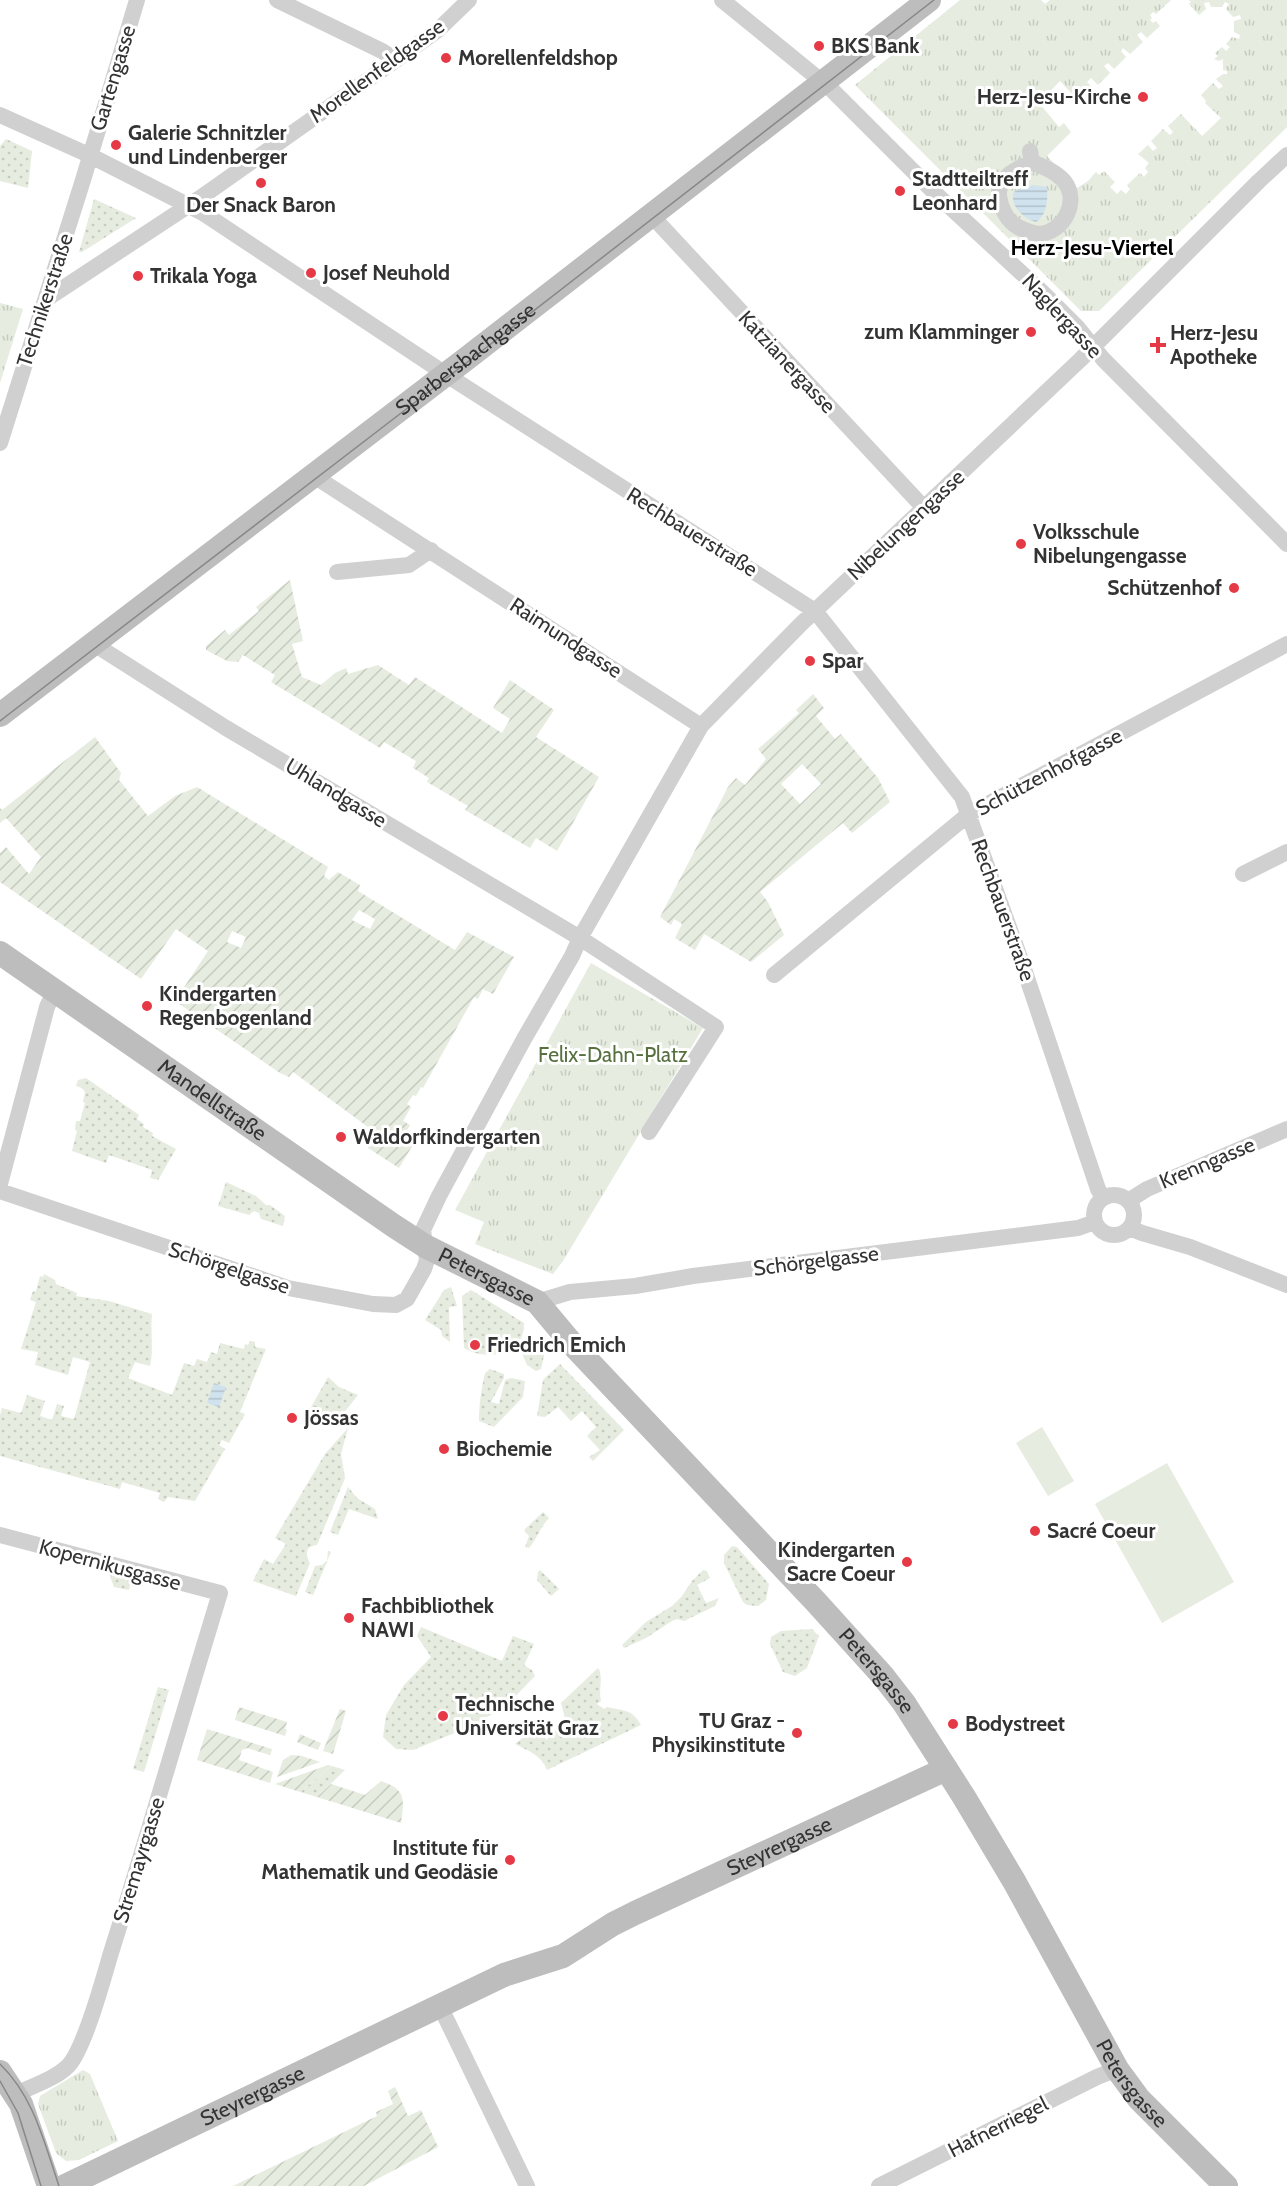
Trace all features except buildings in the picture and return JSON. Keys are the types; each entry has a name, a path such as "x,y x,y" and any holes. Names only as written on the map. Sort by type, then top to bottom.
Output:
{"main road":[{"name":"Sparbersbachgasse","path":"0,715 314,476 929,0"},
{"name":"Mandellstraße","path":"0,952 211,1097 365,1207 425,1246"},
{"name":"Petersgasse","path":"425,1246 537,1302 573,1345 883,1676 904,1703 1014,1881 1117,2069 1139,2098 1226,2186"},
{"name":"Steyrergasse","path":"65,2186 504,1975 558,1941 613,1924 946,1769"},
{"path":"0,2072 16,2094 29,2123 49,2186"}],"street":[{"name":"Gartengasse","path":"89,155 137,0"},
{"path":"277,0 396,60"},
{"name":"Morellenfeldgasse","path":"45,300 189,205 396,60 438,30 469,0"},
{"name":"Naglergasse","path":"722,0 822,82 937,195 1041,291 1078,328 1103,359 1287,544"},
{"name":"Rechbauerstraße","path":"0,115 89,155 189,205 446,374 815,611 962,797 1023,966 1098,1190 1103,1198"},
{"name":"Technikerstraße","path":"0,443 89,155"},
{"name":"Nibelungengasse","path":"580,938 701,726 815,611 1093,346 1287,155"},
{"path":"1031,157 1060,173 1071,195 1074,211 1066,216 1056,229 1040,238 1010,225 996,193 1013,170 1031,157"},
{"name":"Katzianergasse","path":"651,215 924,508"},
{"name":"Raimundgasse","path":"314,476 701,726"},
{"path":"337,572 409,565 431,550"},
{"name":"Uhlandgasse","path":"94,644 226,728 580,938"},
{"name":"Schützenhofgasse","path":"774,975 969,814 1287,644"},
{"path":"1243,874 1287,852"},
{"path":"425,1246 423,1230 439,1196 580,938 716,1028 649,1132"},
{"path":"0,1184 47,1007 55,990"},
{"name":"Krenngasse","path":"1128,1201 1147,1189 1287,1129"},
{"name":"Schörgelgasse","path":"0,1191 288,1288 373,1304 396,1305 407,1299 424,1269 427,1260 425,1246"},
{"path":"1116,1195 1128,1201 1134,1214 1130,1227 1125,1232 1111,1235 1104,1233 1095,1222 1095,1209 1103,1198 1116,1195"},
{"name":"Schörgelgasse","path":"537,1302 570,1292 635,1286 693,1276 1078,1228 1095,1222"},
{"path":"1130,1227 1142,1233 1190,1247 1287,1286"},
{"name":"Kopernikusgasse","path":"0,1535 220,1593"},
{"name":"Stremayrgasse","path":"16,2094 41,2083 67,2067 75,2056 93,2009 126,1905 220,1593"},
{"path":"440,2006 527,2186"},
{"name":"Hafnerriegel","path":"879,2186 1097,2076 1117,2069"}],"green space":[{"path":"960,0 1041,0 1045,4 1050,0 1171,0 1156,14 1153,12 1150,15 1152,18 1150,20 1153,23 1156,21 1160,26 1147,38 1141,32 1137,35 1143,42 1130,54 1123,48 1121,51 1126,57 1114,69 1108,63 1104,66 1110,73 1098,85 1091,78 1087,82 1093,88 1081,100 1060,81 1038,104 1059,127 1064,123 1071,132 1047,156 1077,188 1096,172 1099,175 1104,171 1115,182 1110,187 1117,194 1121,190 1126,194 1130,189 1127,185 1140,173 1144,177 1148,172 1145,168 1149,163 1138,154 1148,145 1153,151 1157,148 1151,141 1163,129 1170,135 1173,132 1168,126 1181,114 1202,136 1221,118 1205,103 1201,95 1213,83 1219,89 1223,86 1216,79 1227,74 1227,71 1223,70 1223,59 1219,61 1214,59 1218,56 1215,53 1222,47 1226,51 1230,47 1226,44 1232,37 1239,39 1240,35 1234,32 1234,21 1241,19 1240,15 1233,17 1226,9 1229,4 1225,2 1222,7 1211,7 1209,2 1204,3 1206,9 1199,15 1189,4 1191,2 1189,0 1287,0 1287,127 1099,311 1081,311 855,85"},
{"path":"6,139 32,151 28,188 0,181 0,146"},
{"path":"94,199 136,218 79,252"},
{"path":"0,303 23,309 0,383"},
{"path":"290,580 303,641 292,644 302,677 321,685 335,673 346,668 348,674 378,665 409,685 415,677 502,733 510,719 493,708 510,680 554,710 536,737 599,777 557,851 536,838 530,848 465,810 468,806 427,782 429,778 413,768 416,761 384,742 380,748 271,682 275,675 243,655 238,662 227,661 206,650 206,646 225,630 229,635 259,611 256,607"},
{"path":"813,694 824,708 816,716 835,739 841,734 878,778 890,802 852,833 843,823 760,892 768,902 784,935 751,962 704,934 695,950 675,938 682,924 674,919 671,925 660,917 728,787 736,778 745,785 766,759 758,749 799,713 796,710","holes":["802,764 821,784 800,804 781,784"]},
{"path":"95,737 121,773 119,780 148,816 175,796 197,787 328,867 324,876 329,880 338,872 360,885 358,891 455,950 467,932 514,957 493,994 483,989 478,999 474,997 423,1088 421,1087 416,1096 413,1095 407,1104 411,1107 403,1121 410,1125 406,1132 417,1138 399,1168 368,1148 374,1140 365,1133 368,1127 293,1072 289,1077 280,1073 175,1001 208,951 176,929 141,979 0,882 0,853 6,847 29,874 41,857 6,818 0,823 0,808 2,810","holes":["359,910 375,919 370,929 352,920","232,931 246,937 241,948 227,942"]},
{"name":"Felix-Dahn-Platz","path":"591,963 703,1028 553,1274 475,1244 484,1222 455,1210"},
{"path":"86,1078 139,1115 137,1119 144,1124 143,1127 153,1133 152,1136 176,1149 158,1180 150,1178 152,1170 109,1155 106,1163 72,1151 77,1131 76,1121 80,1121 85,1103 83,1102 85,1092 76,1086 78,1080"},
{"path":"226,1182 256,1196 285,1216 283,1226 261,1219 259,1213 254,1211 249,1215 218,1206"},
{"path":"44,1274 55,1280 56,1284 77,1293 76,1296 109,1301 152,1314 150,1366 135,1362 128,1378 172,1395 184,1363 194,1366 197,1359 207,1362 211,1352 217,1354 220,1343 244,1349 245,1344 248,1345 250,1341 255,1342 255,1347 266,1349 240,1412 245,1414 229,1443 222,1440 219,1445 225,1449 195,1501 168,1497 164,1502 158,1499 160,1493 122,1482 120,1489 0,1456 2,1408 21,1413 27,1395 45,1401 40,1416 52,1420 57,1404 64,1406 61,1416 74,1419 90,1362 73,1357 68,1375 35,1365 38,1352 21,1349 36,1302 30,1300 33,1291 36,1291 40,1276 43,1277"},
{"path":"451,1287 457,1306 449,1307 450,1342 442,1336 441,1330 425,1320 444,1290"},
{"path":"471,1290 524,1323 523,1334 511,1349 492,1355 464,1348 462,1296"},
{"path":"536,1339 546,1347 541,1369 536,1371 527,1365 522,1354 526,1344"},
{"path":"560,1364 624,1430 593,1461 589,1457 600,1450 587,1436 596,1427 582,1411 571,1421 558,1407 545,1417 537,1416 543,1380"},
{"path":"490,1369 504,1374 491,1402 499,1404 505,1380 511,1378 525,1381 523,1397 494,1427 479,1421 485,1373"},
{"path":"328,1377 339,1387 358,1395 335,1424 310,1409"},
{"path":"1042,1427 1074,1481 1048,1496 1016,1443"},
{"path":"348,1428 341,1454 345,1478 317,1545 310,1547 307,1551 310,1563 296,1596 253,1581 264,1559 273,1564 286,1544 275,1538 325,1454"},
{"path":"1167,1463 1234,1582 1162,1623 1095,1504"},
{"path":"348,1487 357,1498 375,1509 378,1519 349,1509 338,1535 330,1532"},
{"path":"543,1512 549,1518 529,1548 525,1547 529,1536 524,1530"},
{"path":"732,1546 737,1547 769,1584 766,1600 758,1606 747,1605 743,1602 724,1563 724,1555"},
{"path":"328,1551 331,1552 313,1595 305,1592 315,1566 327,1561"},
{"path":"540,1570 559,1589 551,1596 537,1580"},
{"path":"703,1570 707,1571 710,1578 697,1585 706,1603 719,1598 715,1606 684,1621 677,1619 672,1621 646,1638 624,1648 622,1645 646,1622 672,1606"},
{"path":"108,1571 132,1576 129,1590 114,1587"},
{"path":"421,1627 502,1661 513,1636 534,1644 524,1665 532,1670 535,1676 507,1705 474,1725 413,1750 396,1749 383,1737 386,1715 404,1685 431,1657 417,1636"},
{"path":"812,1629 819,1636 807,1668 795,1676 783,1672 770,1644 771,1637 781,1631"},
{"path":"598,1668 601,1675 601,1701 597,1704 604,1709 607,1707 627,1712 634,1716 641,1725 547,1770 538,1757 515,1744 541,1722 546,1740 566,1722 561,1703"},
{"path":"158,1687 169,1690 144,1772 133,1769"},
{"path":"239,1707 287,1722 285,1736 235,1720"},
{"path":"340,1709 346,1711 333,1754 323,1751"},
{"path":"207,1729 272,1749 270,1755 247,1748 242,1750 239,1760 273,1772 270,1783 197,1760"},
{"path":"300,1734 321,1743 318,1750 297,1742"},
{"path":"291,1755 320,1762 277,1777 283,1760"},
{"path":"328,1765 332,1766 300,1792 275,1784"},
{"path":"332,1766 345,1770 317,1797 300,1792"},
{"path":"381,1781 396,1788 402,1796 401,1823 317,1797 331,1784 365,1795"},
{"path":"83,2070 90,2074 118,2141 79,2160 66,2161 56,2153 38,2104 40,2096"},
{"path":"395,2087 408,2116 421,2110 438,2147 364,2186 233,2186 377,2116 376,2112 393,2104 388,2091"}],"water":[{"path":"1032,185 1047,187 1045,211 1036,222 1022,214 1013,201 1015,191"},
{"path":"214,1383 226,1387 219,1407 207,1403"}],"tram line":[{"path":"0,721 934,0"},
{"path":"0,2064 12,2077 30,2106 59,2186"},
{"path":"0,2081 18,2113 41,2186"}],"place":[{"name":"BKS Bank","path":"819,46"},
{"name":"Morellenfeldshop","path":"446,58"},
{"name":"Herz-Jesu-Kirche","path":"1143,97"},
{"name":"Galerie Schnitzler und Lindenberger","path":"116,145"},
{"name":"Der Snack Baron","path":"261,183"},
{"name":"Stadtteiltreff Leonhard","path":"900,191"},
{"name":"Josef Neuhold","path":"311,273"},
{"name":"Trikala Yoga","path":"138,276"},
{"name":"zum Klamminger","path":"1031,332"},
{"name":"Herz-Jesu Apotheke","path":"1158,345"},
{"name":"Volksschule Nibelungengasse","path":"1021,544"},
{"name":"Schützenhof","path":"1234,588"},
{"name":"Spar","path":"810,661"},
{"name":"Kindergarten Regenbogenland","path":"147,1006"},
{"name":"Waldorfkindergarten","path":"341,1137"},
{"name":"Friedrich Emich","path":"475,1345"},
{"name":"Jössas","path":"292,1418"},
{"name":"Biochemie","path":"444,1449"},
{"name":"Sacré Coeur","path":"1035,1531"},
{"name":"Kindergarten Sacre Coeur","path":"907,1562"},
{"name":"Fachbibliothek NAWI","path":"349,1618"},
{"name":"Technische Universität Graz","path":"443,1716"},
{"name":"Bodystreet","path":"953,1724"},
{"name":"TU Graz - Physikinstitute","path":"797,1733"},
{"name":"Institute für Mathematik und Geodäsie","path":"510,1860"}],"district":[{"name":"Herz-Jesu-Viertel","path":"1092,247"}]}
